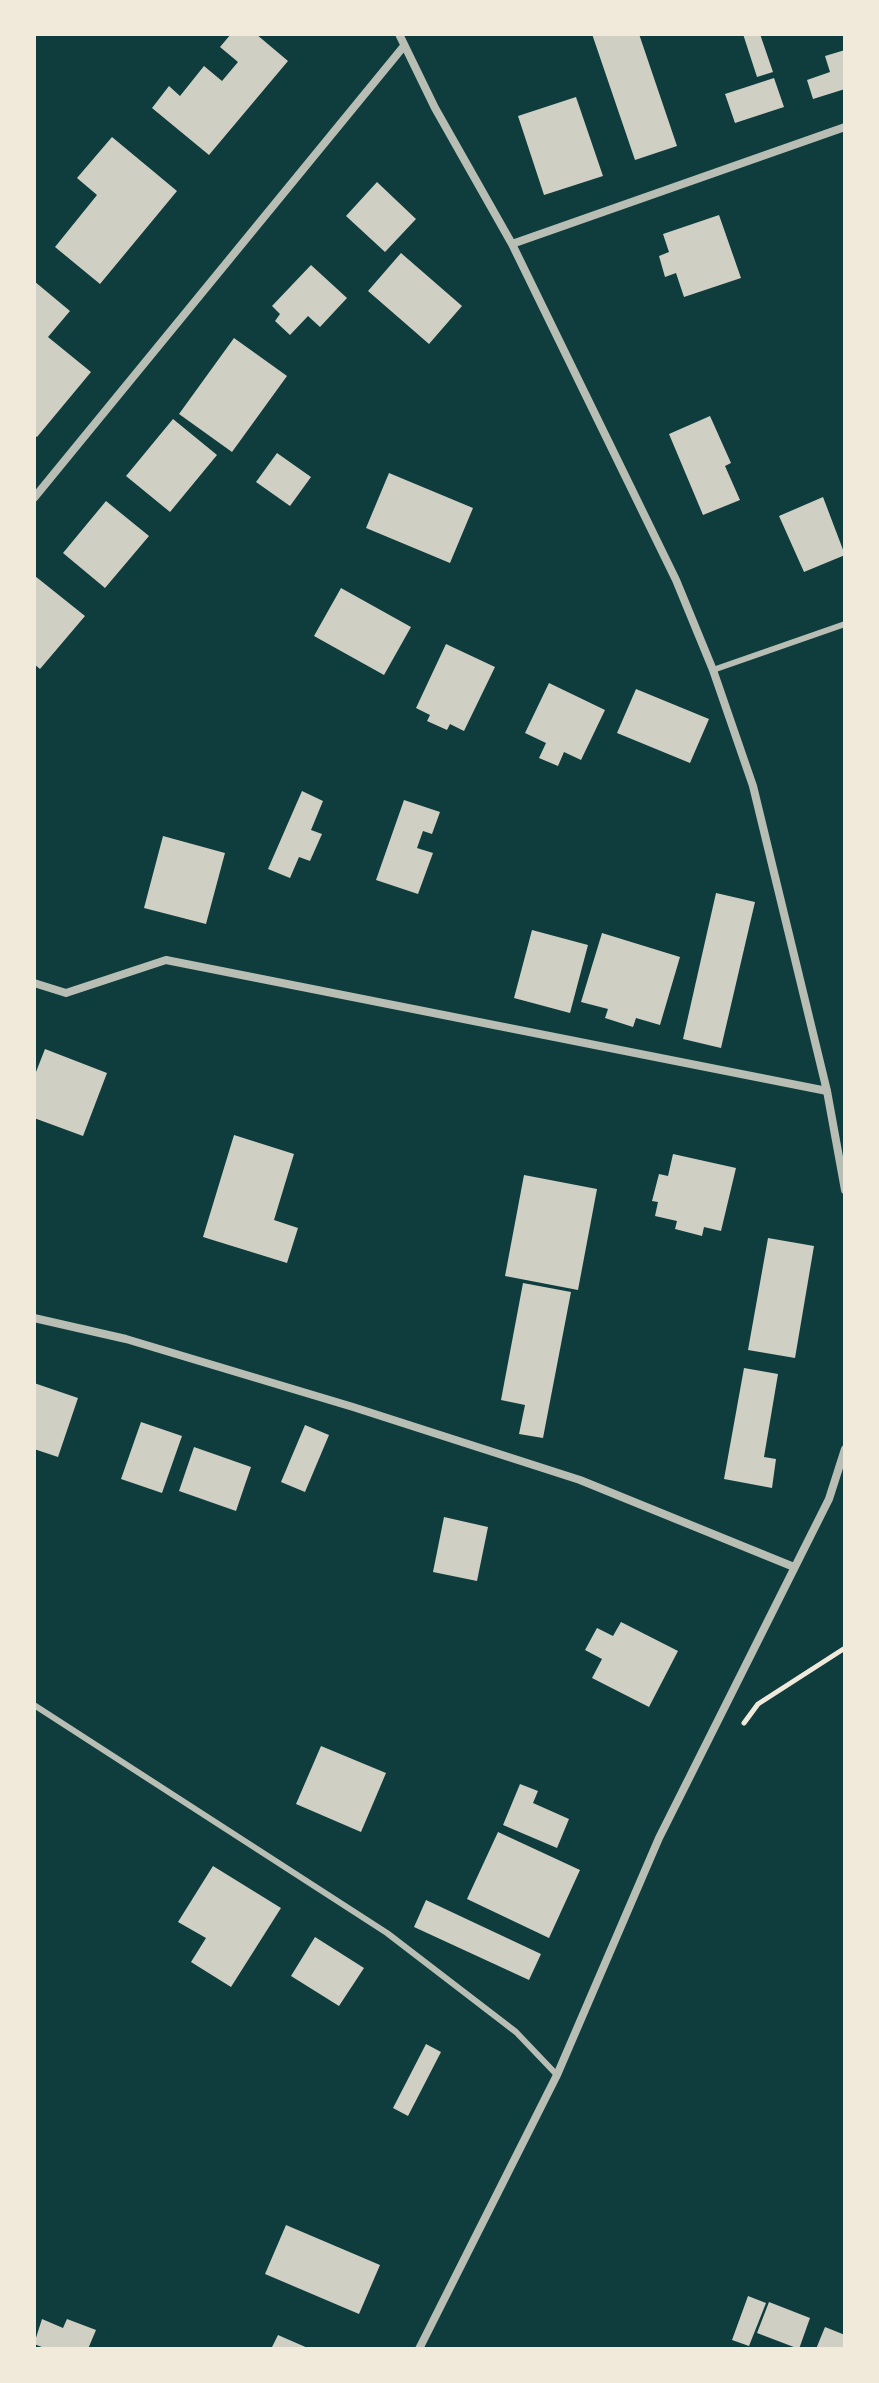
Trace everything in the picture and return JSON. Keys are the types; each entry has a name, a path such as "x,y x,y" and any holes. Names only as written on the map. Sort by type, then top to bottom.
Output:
{"street":[{"path":"399,34 435,108 512,244 676,580 713,670 753,786 827,1091 845,1190"},
{"path":"34,498 404,46"},
{"path":"512,244 845,127"},
{"path":"34,983 66,993 166,960 827,1091"},
{"path":"34,1318 141,1343 580,1480 794,1567"},
{"path":"419,2349 557,2075 659,1838 829,1499 845,1449"}],"lane":[{"path":"713,670 845,624"},
{"path":"34,1705 387,1933 516,2032 557,2075"}],"path":[{"path":"740,1728 758,1704 845,1648"}],"building":[{"path":"231,34 256,34 288,61 209,155 152,108 169,86 180,96 204,66 222,81 238,62 220,47"},
{"path":"592,34 639,34 677,146 635,160"},
{"path":"743,34 760,34 773,72 757,77"},
{"path":"845,50 845,89 813,99 807,80 830,72 825,56"},
{"path":"774,78 784,107 735,123 725,94"},
{"path":"576,97 603,176 544,195 518,116"},
{"path":"112,137 177,191 100,284 55,247 97,195 77,178"},
{"path":"377,182 416,219 385,252 346,216"},
{"path":"719,215 741,278 684,297 676,273 665,277 659,256 669,252 663,234"},
{"path":"401,253 462,306 429,344 368,291"},
{"path":"311,265 347,298 320,327 308,316 290,335 275,321 280,314 272,306"},
{"path":"34,281 70,311 48,337 91,372 37,437 34,435"},
{"path":"234,338 287,376 232,452 179,414"},
{"path":"710,416 731,463 725,466 740,500 703,515 669,434"},
{"path":"173,419 217,455 170,512 126,476"},
{"path":"277,453 311,477 290,506 256,482"},
{"path":"389,473 473,508 450,563 366,528"},
{"path":"823,497 845,555 804,572 779,516"},
{"path":"106,501 149,536 105,588 63,553"},
{"path":"35,576 85,616 40,669 34,664"},
{"path":"341,588 411,627 384,675 314,636"},
{"path":"446,644 495,667 464,731 450,724 447,730 427,721 430,715 416,708"},
{"path":"549,683 605,710 581,760 564,752 558,766 539,758 546,743 525,733"},
{"path":"636,689 709,719 690,763 617,733"},
{"path":"302,791 323,801 311,830 322,834 310,861 299,857 290,878 268,869"},
{"path":"404,800 440,812 432,834 423,831 417,848 433,853 418,894 376,880"},
{"path":"163,836 225,853 206,924 144,908"},
{"path":"716,893 755,902 721,1048 683,1039"},
{"path":"532,930 588,945 570,1013 514,998"},
{"path":"602,933 680,957 660,1025 636,1018 633,1027 605,1018 608,1009 581,1002"},
{"path":"45,1049 107,1073 83,1136 34,1118 34,1077"},
{"path":"234,1135 294,1154 274,1220 298,1228 287,1263 203,1237"},
{"path":"673,1154 736,1168 721,1231 704,1227 702,1236 675,1229 677,1221 655,1216 658,1202 652,1201 659,1174 668,1176"},
{"path":"524,1175 597,1189 578,1290 505,1276"},
{"path":"768,1238 814,1246 795,1358 748,1350"},
{"path":"523,1283 571,1292 543,1438 519,1434 525,1405 501,1400"},
{"path":"744,1368 778,1374 764,1457 776,1459 772,1488 724,1479"},
{"path":"34,1383 78,1398 58,1457 34,1449"},
{"path":"141,1422 182,1436 162,1493 121,1479"},
{"path":"305,1425 329,1435 305,1492 281,1482"},
{"path":"194,1447 251,1467 236,1511 179,1491"},
{"path":"444,1517 488,1527 477,1581 433,1572"},
{"path":"621,1622 678,1651 649,1707 592,1678 602,1659 585,1650 597,1628 613,1636"},
{"path":"321,1746 386,1773 361,1832 296,1804"},
{"path":"520,1784 538,1791 533,1803 569,1819 557,1848 503,1825"},
{"path":"498,1832 580,1870 549,1938 467,1899"},
{"path":"213,1866 281,1908 231,1987 191,1962 206,1938 178,1922"},
{"path":"426,1900 541,1954 529,1980 414,1927"},
{"path":"315,1937 364,1968 339,2006 291,1976"},
{"path":"426,2044 441,2052 408,2116 393,2108"},
{"path":"286,2225 380,2265 359,2314 265,2274"},
{"path":"748,2296 766,2303 749,2346 732,2340"},
{"path":"769,2302 810,2318 799,2349 757,2333"},
{"path":"42,2319 63,2328 67,2319 96,2330 88,2349 47,2349 34,2344"},
{"path":"825,2327 845,2335 845,2349 816,2349"},
{"path":"278,2335 310,2349 271,2349"}]}
